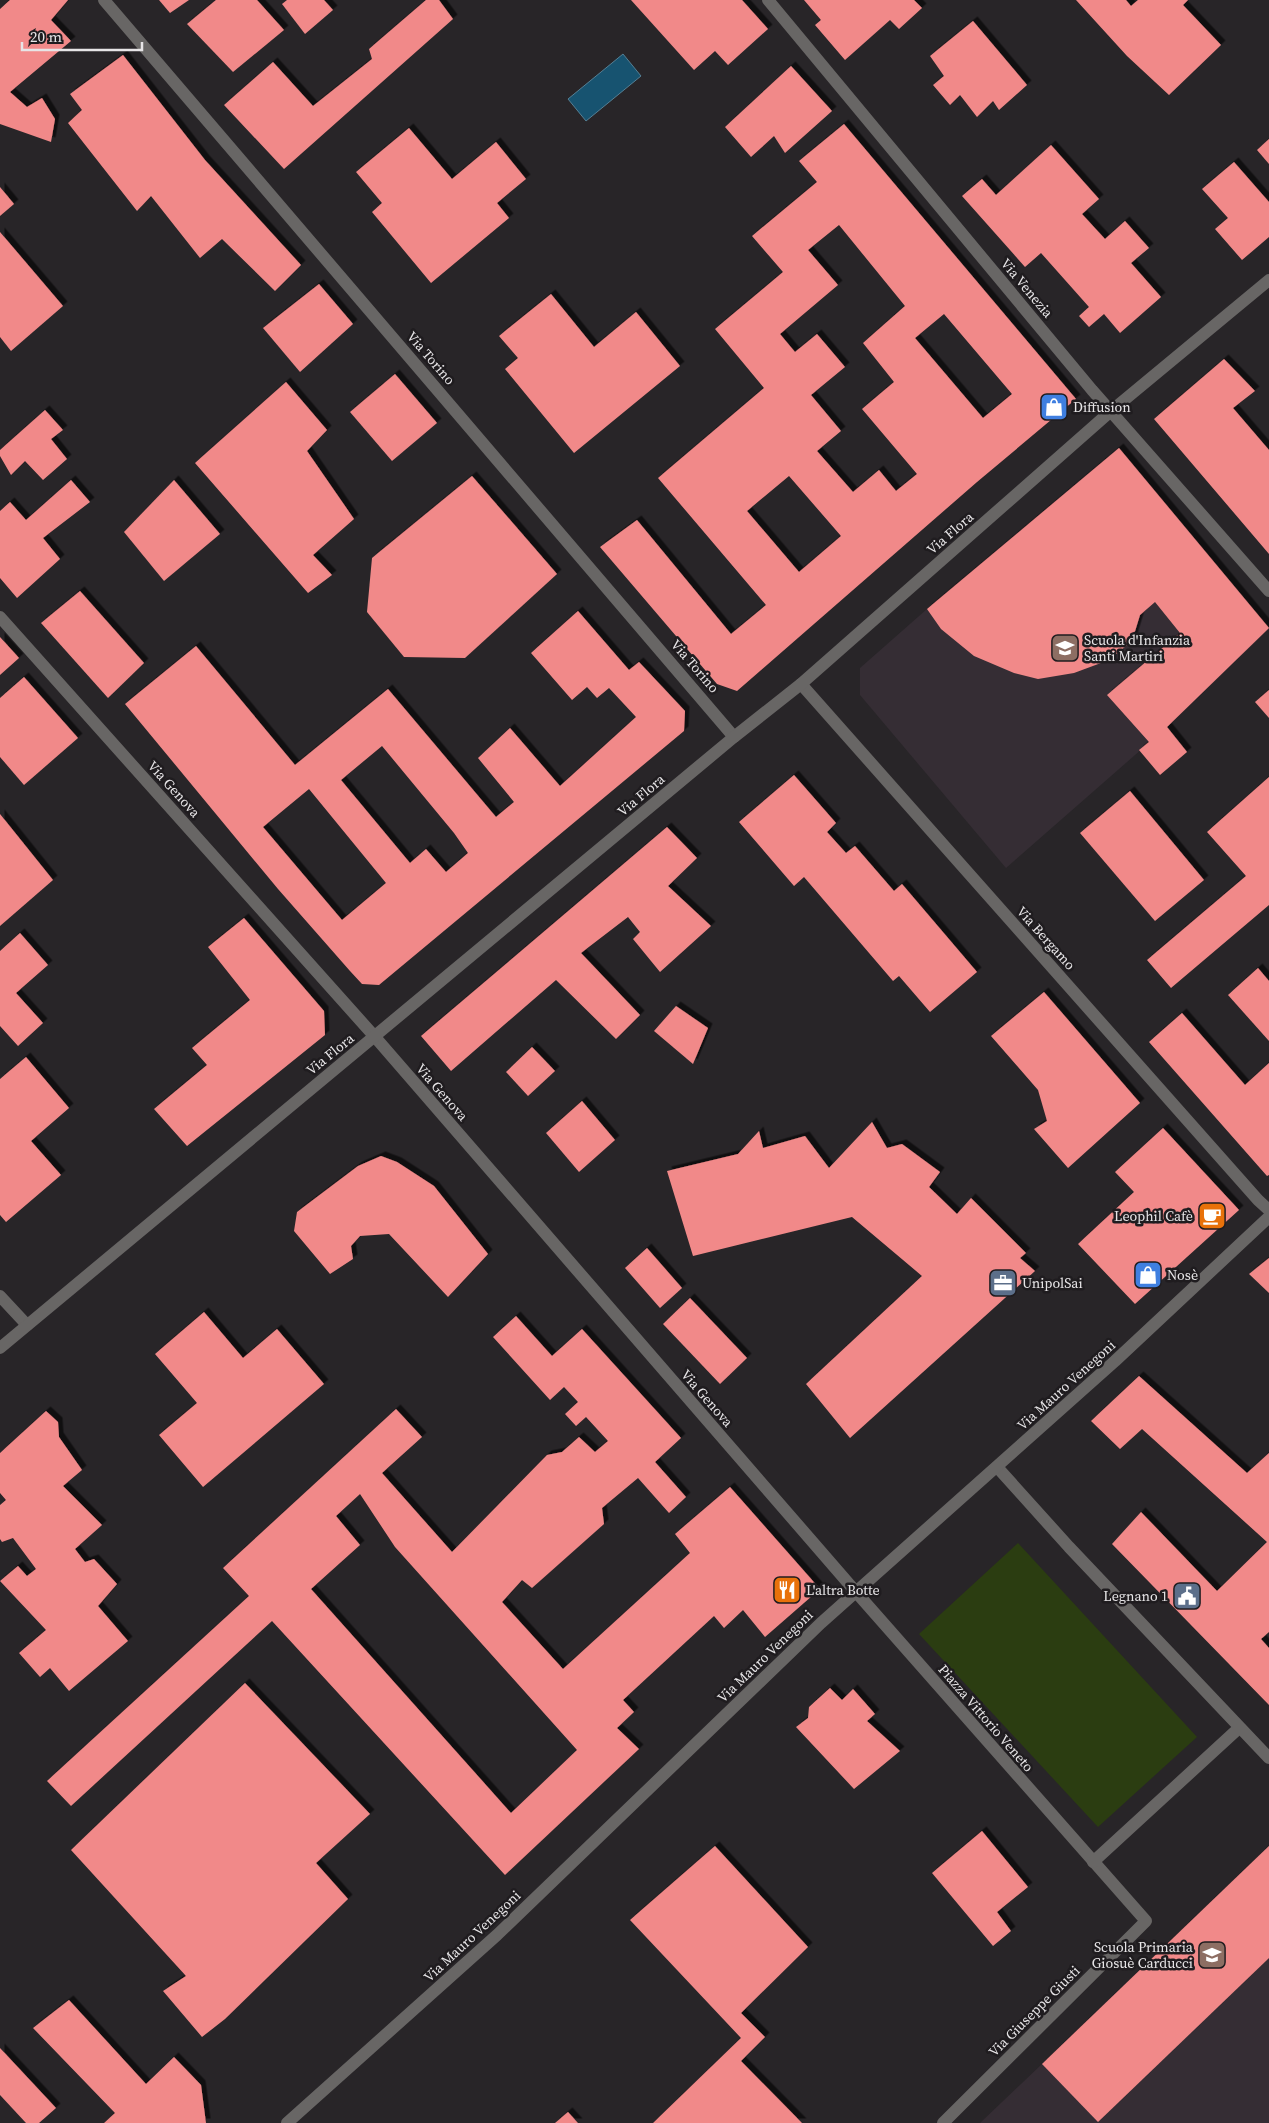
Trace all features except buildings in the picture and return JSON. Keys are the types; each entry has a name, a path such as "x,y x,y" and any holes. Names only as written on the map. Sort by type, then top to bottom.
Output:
{"street":[{"name":"Via Torino","path":"104,0 734,737"},
{"name":"Via Venezia","path":"768,0 1111,411 1269,591"},
{"name":"Via Flora","path":"0,1348 734,737 801,684 1111,411 1269,280"},
{"name":"Via Genova","path":"0,616 375,1037 856,1592"},
{"name":"Via Bergamo","path":"801,684 1258,1200 1269,1210"},
{"name":"Via Mauro Venegoni","path":"287,2123 497,1935 821,1623 1115,1362 1269,1217"},
{"path":"0,1296 26,1325"},
{"path":"997,1467 1069,1547 1269,1758"},
{"name":"Piazza Vittorio Veneto","path":"856,1592 1146,1921"},
{"path":"1093,1862 1239,1728"},
{"name":"Via Giuseppe Giusti","path":"943,2123 1146,1921"}],"shaded area":[{"name":"Scuola d'Infanzia Santi Martiri","path":"1119,448 1269,629 1167,727 1006,868 860,695 860,668 927,609"},
{"name":"Scuola Primaria Giosuè Carducci","path":"1269,1846 1269,2123 980,2123 1042,2064"}],"green space":[{"path":"1018,1543 1197,1737 1098,1827 919,1634"}],"water":[{"path":"623,54 641,76 586,121 568,99"}],"place":[{"name":"Diffusion","path":"1054,407"},
{"name":"Scuola d'Infanzia Santi Martiri","path":"1065,648"},
{"name":"Leophil Cafè","path":"1212,1216"},
{"name":"Nosè","path":"1148,1275"},
{"name":"UnipolSai","path":"1003,1283"},
{"name":"L'altra Botte","path":"787,1590"},
{"name":"Legnano 1","path":"1187,1596"},
{"name":"Scuola Primaria Giosuè Carducci","path":"1212,1955"}]}
